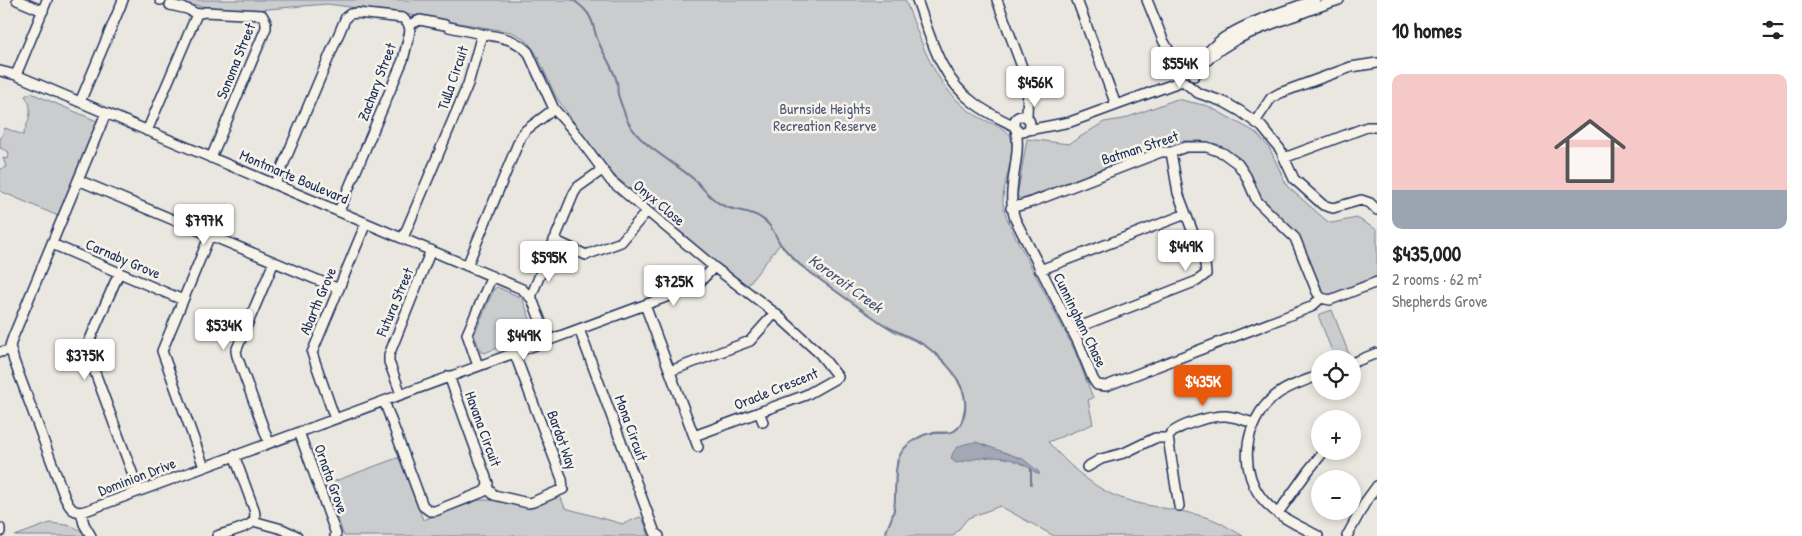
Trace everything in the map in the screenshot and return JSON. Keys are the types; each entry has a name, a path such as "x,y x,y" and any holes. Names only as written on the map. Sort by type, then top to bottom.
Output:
{"street":[{"path":"17,0 42,11"},
{"path":"16,75 47,0"},
{"path":"80,102 123,0"},
{"path":"917,0 938,57 947,75 967,97 992,114 1049,125"},
{"path":"997,0 1028,86 1021,121 1021,132 1070,122 1188,79 1214,55 1243,35 1339,0"},
{"path":"1077,0 1116,105"},
{"path":"1147,0 1168,49 1183,68 1192,69 1188,79"},
{"path":"1162,88 1183,68 1198,60 1224,37 1242,28 1315,0"},
{"path":"147,131 197,14 187,9 170,6"},
{"name":"Sonoma Street","path":"197,14 205,12 242,15 259,14 264,17 266,22 264,32 211,158"},
{"path":"275,184 346,17 353,13 403,18 409,25 420,20 482,34"},
{"name":"Zachary Street","path":"339,212 403,60 410,30 409,25"},
{"name":"Tulla Circuit","path":"403,238 468,84 482,34 508,38 521,45 531,57 554,109 570,126"},
{"path":"1255,122 1275,95 1351,66 1377,63"},
{"path":"1183,68 1178,77 1188,79 1196,85 1203,95 1224,102 1255,122 1272,138 1294,179 1325,207 1332,208 1361,200 1370,203 1377,210"},
{"name":"Montmarte Boulevard","path":"0,71 16,75 366,222 522,289 532,299"},
{"path":"467,266 522,136 526,130 554,109"},
{"path":"91,536 84,524 81,512 71,509 65,498 11,350 13,337 106,113"},
{"name":"Cunningham Chase","path":"1021,121 1011,191 1011,208 1020,232 1072,330 1093,380 1097,385 1103,387 1311,307 1321,298"},
{"name":"Onyx Close","path":"570,126 611,181 744,290"},
{"path":"1284,158 1367,127 1377,127"},
{"name":"Cunningham Chase","path":"1018,150 1027,130"},
{"name":"Batman Street","path":"1011,208 1028,204 1162,152 1171,152 1186,146 1207,148 1223,153 1238,164 1246,176 1257,201 1296,238 1316,292 1321,298"},
{"path":"1072,330 1204,276 1206,272 1205,264 1176,188 1171,152"},
{"path":"548,340 532,299 532,294 574,193 578,187 602,170"},
{"path":"78,180 339,289"},
{"path":"554,240 586,256 621,242 647,211"},
{"path":"1040,270 1186,214"},
{"name":"Abarth Grove","path":"335,419 312,353 366,222"},
{"path":"204,467 162,354 210,236"},
{"name":"Carnaby Grove","path":"52,244 183,300"},
{"name":"Futura Street","path":"401,394 389,362 389,355 431,250"},
{"path":"269,443 236,356 236,351 274,262"},
{"name":"Dominion Drive","path":"81,512 696,286 714,267"},
{"path":"119,272 88,344 88,351 139,491"},
{"path":"478,366 467,334 492,276"},
{"path":"1321,298 1330,300 1377,282"},
{"name":"Oracle Crescent","path":"694,436 806,395 839,380 820,354 775,313 744,290"},
{"path":"645,305 698,447"},
{"path":"670,371 750,341 775,313"},
{"name":"Mona Circuit","path":"579,329 655,533 659,536"},
{"path":"0,352 11,350"},
{"name":"Bardot Way","path":"487,488 494,495 528,503 563,489 562,479 514,352"},
{"path":"1361,359 1377,353"},
{"name":"Havana Circuit","path":"384,401 423,506 427,510 435,511 483,492 487,488 488,482 449,376"},
{"path":"1311,379 1288,388 1275,396 1263,408 1253,423 1247,449 1250,473 1255,487 1263,500 1278,513 1318,536"},
{"path":"759,412 763,422"},
{"path":"1179,506 1168,438 1173,431 1211,417 1233,417 1253,423"},
{"name":"Ornata Grove","path":"299,432 336,534 335,536"},
{"path":"1087,467 1101,459 1124,453 1156,438 1168,438"},
{"path":"234,456 254,509 254,521"},
{"path":"1278,513 1317,460"},
{"path":"1347,536 1366,501 1377,486"},
{"path":"217,536 254,521 282,529 297,536"}],"green space":[{"name":"Burnside Heights Recreation Reserve","path":"172,0 905,0 933,68 950,93 970,111 1002,128 1011,137 1011,159 1003,198 1005,212 1014,234 1075,351 1093,398 1088,400 1093,424 1048,442 1078,472 1095,485 1113,495 1136,503 1209,518 1243,536 1054,536 1000,506 968,518 953,536 882,536 885,534 894,511 897,460 903,450 926,434 950,433 961,424 965,405 964,394 952,370 926,346 893,331 842,296 800,264 780,244 747,286 718,264 608,170 556,97 536,53 527,41 511,32 425,17 327,4 245,11 193,5"},
{"path":"31,93 97,121 58,216 0,191 0,169 6,167 3,158 8,159 9,152 0,148 0,140 5,128 23,135 30,110 25,96"},
{"path":"1177,99 1208,106 1255,132 1269,147 1287,186 1328,222 1332,223 1357,218 1377,230 1377,276 1332,294 1325,295 1321,293 1299,239 1259,200 1228,152 1217,144 1202,141 1180,141 1023,199 1017,197 1027,139 1069,144 1104,122 1123,119"},
{"path":"497,287 523,300 535,332 533,335 484,353 481,352 474,335 494,289"},
{"path":"1332,310 1347,350 1332,350 1318,315"},
{"path":"397,458 400,459 423,520 479,500 491,500 531,507 558,497 561,498 565,508 623,524 640,517 643,519 649,536 344,536 326,487 327,484"},
{"path":"50,523 74,527 86,536 15,536"}],"shaded area":[{"path":"976,442 1023,459 1039,472 1039,475 1019,462 999,457 979,458 956,463 951,459 952,454 957,448"}],"waterway":[{"name":"Kororoit Creek","path":"573,0 585,10 591,19 598,41 615,77 618,96 628,122 642,140 689,175 718,203 757,215 765,221 771,227 781,245 800,265 883,324 917,340 927,347 944,362 958,380 963,390 965,401 965,412 961,423 952,432 924,435 905,447 897,463 895,502 892,518 885,534 882,536"},
{"path":"1031,469 1031,484"}]}
